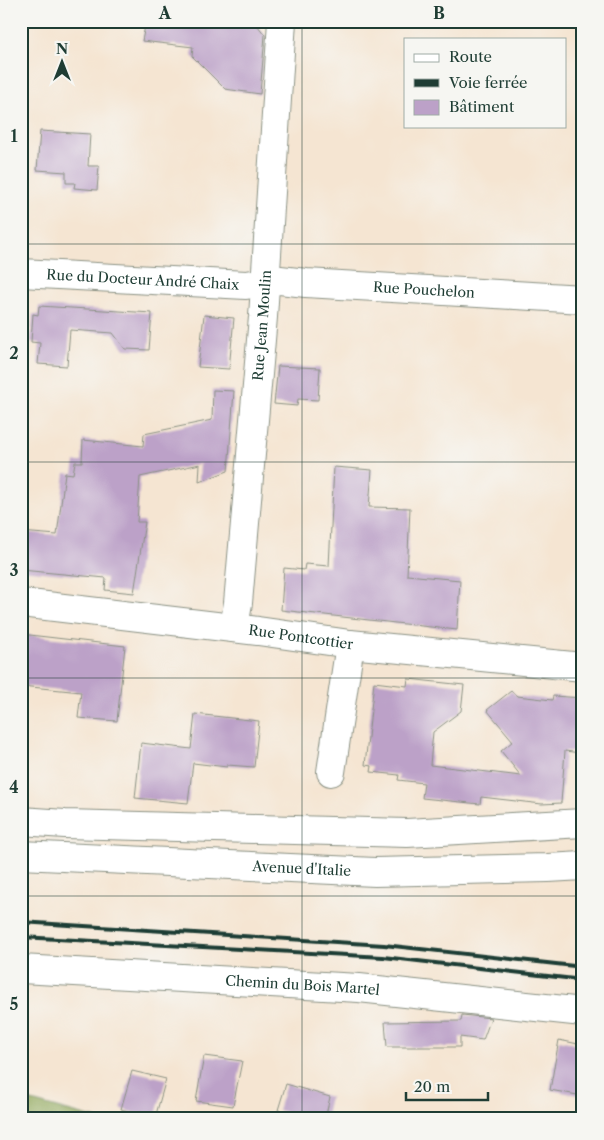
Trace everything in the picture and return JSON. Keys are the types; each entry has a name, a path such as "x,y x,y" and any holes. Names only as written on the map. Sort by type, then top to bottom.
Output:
{"street":[{"name":"Rue Jean Moulin","path":"234,628 265,282 282,21"},
{"name":"Rue du Docteur André Chaix","path":"21,273 246,285 265,282"},
{"name":"Rue Pouchelon","path":"265,282 280,280 583,298"},
{"name":"Rue Pontcottier","path":"21,603 234,628 350,644 583,667"},
{"path":"331,772 350,644"},
{"path":"21,822 406,833 583,823"},
{"name":"Avenue d'Italie","path":"21,855 375,872 583,866"},
{"name":"Chemin du Bois Martel","path":"21,969 360,988 583,1012"}],"green space":[{"path":"21,1098 97,1119 21,1119"}],"building":[{"path":"146,21 254,21 265,35 260,94 225,89 192,56 193,47 142,41"},
{"path":"40,131 90,134 88,166 99,166 97,190 74,188 75,183 66,183 66,172 37,170"},
{"path":"39,306 152,313 149,350 125,349 113,333 70,330 67,366 38,364 40,343 31,342 33,314 38,315"},
{"path":"204,315 234,318 229,369 198,367"},
{"path":"278,366 320,368 318,400 298,399 297,406 274,404"},
{"path":"213,390 234,391 228,471 199,482 200,464 140,477 137,522 145,522 134,593 105,590 106,578 21,570 21,532 57,535 65,473 73,474 75,462 82,462 83,440 143,446 144,434 212,420"},
{"path":"334,467 372,470 369,507 410,508 407,575 460,580 457,630 281,610 284,568 304,570 305,564 329,566"},
{"path":"21,634 125,646 117,721 78,718 81,692 21,686"},
{"path":"408,679 464,685 461,711 433,732 430,765 521,776 501,751 513,741 487,710 511,691 517,696 552,700 553,696 583,698 580,753 565,751 561,803 542,804 481,797 480,804 422,798 424,783 398,780 399,775 371,772 372,766 365,765 374,682 407,686"},
{"path":"195,714 259,721 254,767 227,765 227,767 193,763 188,803 135,798 141,743 191,749"},
{"path":"462,1015 491,1018 483,1040 460,1037 460,1047 387,1047 385,1022 461,1021"},
{"path":"559,1040 583,1045 583,1096 550,1090"},
{"path":"204,1056 242,1061 233,1106 196,1101"},
{"path":"132,1071 166,1079 155,1118 121,1109"},
{"path":"286,1084 330,1097 325,1119 310,1119 278,1110"}],"railway":[{"path":"21,922 384,945 583,967"},
{"path":"21,937 383,957 583,980"}]}
